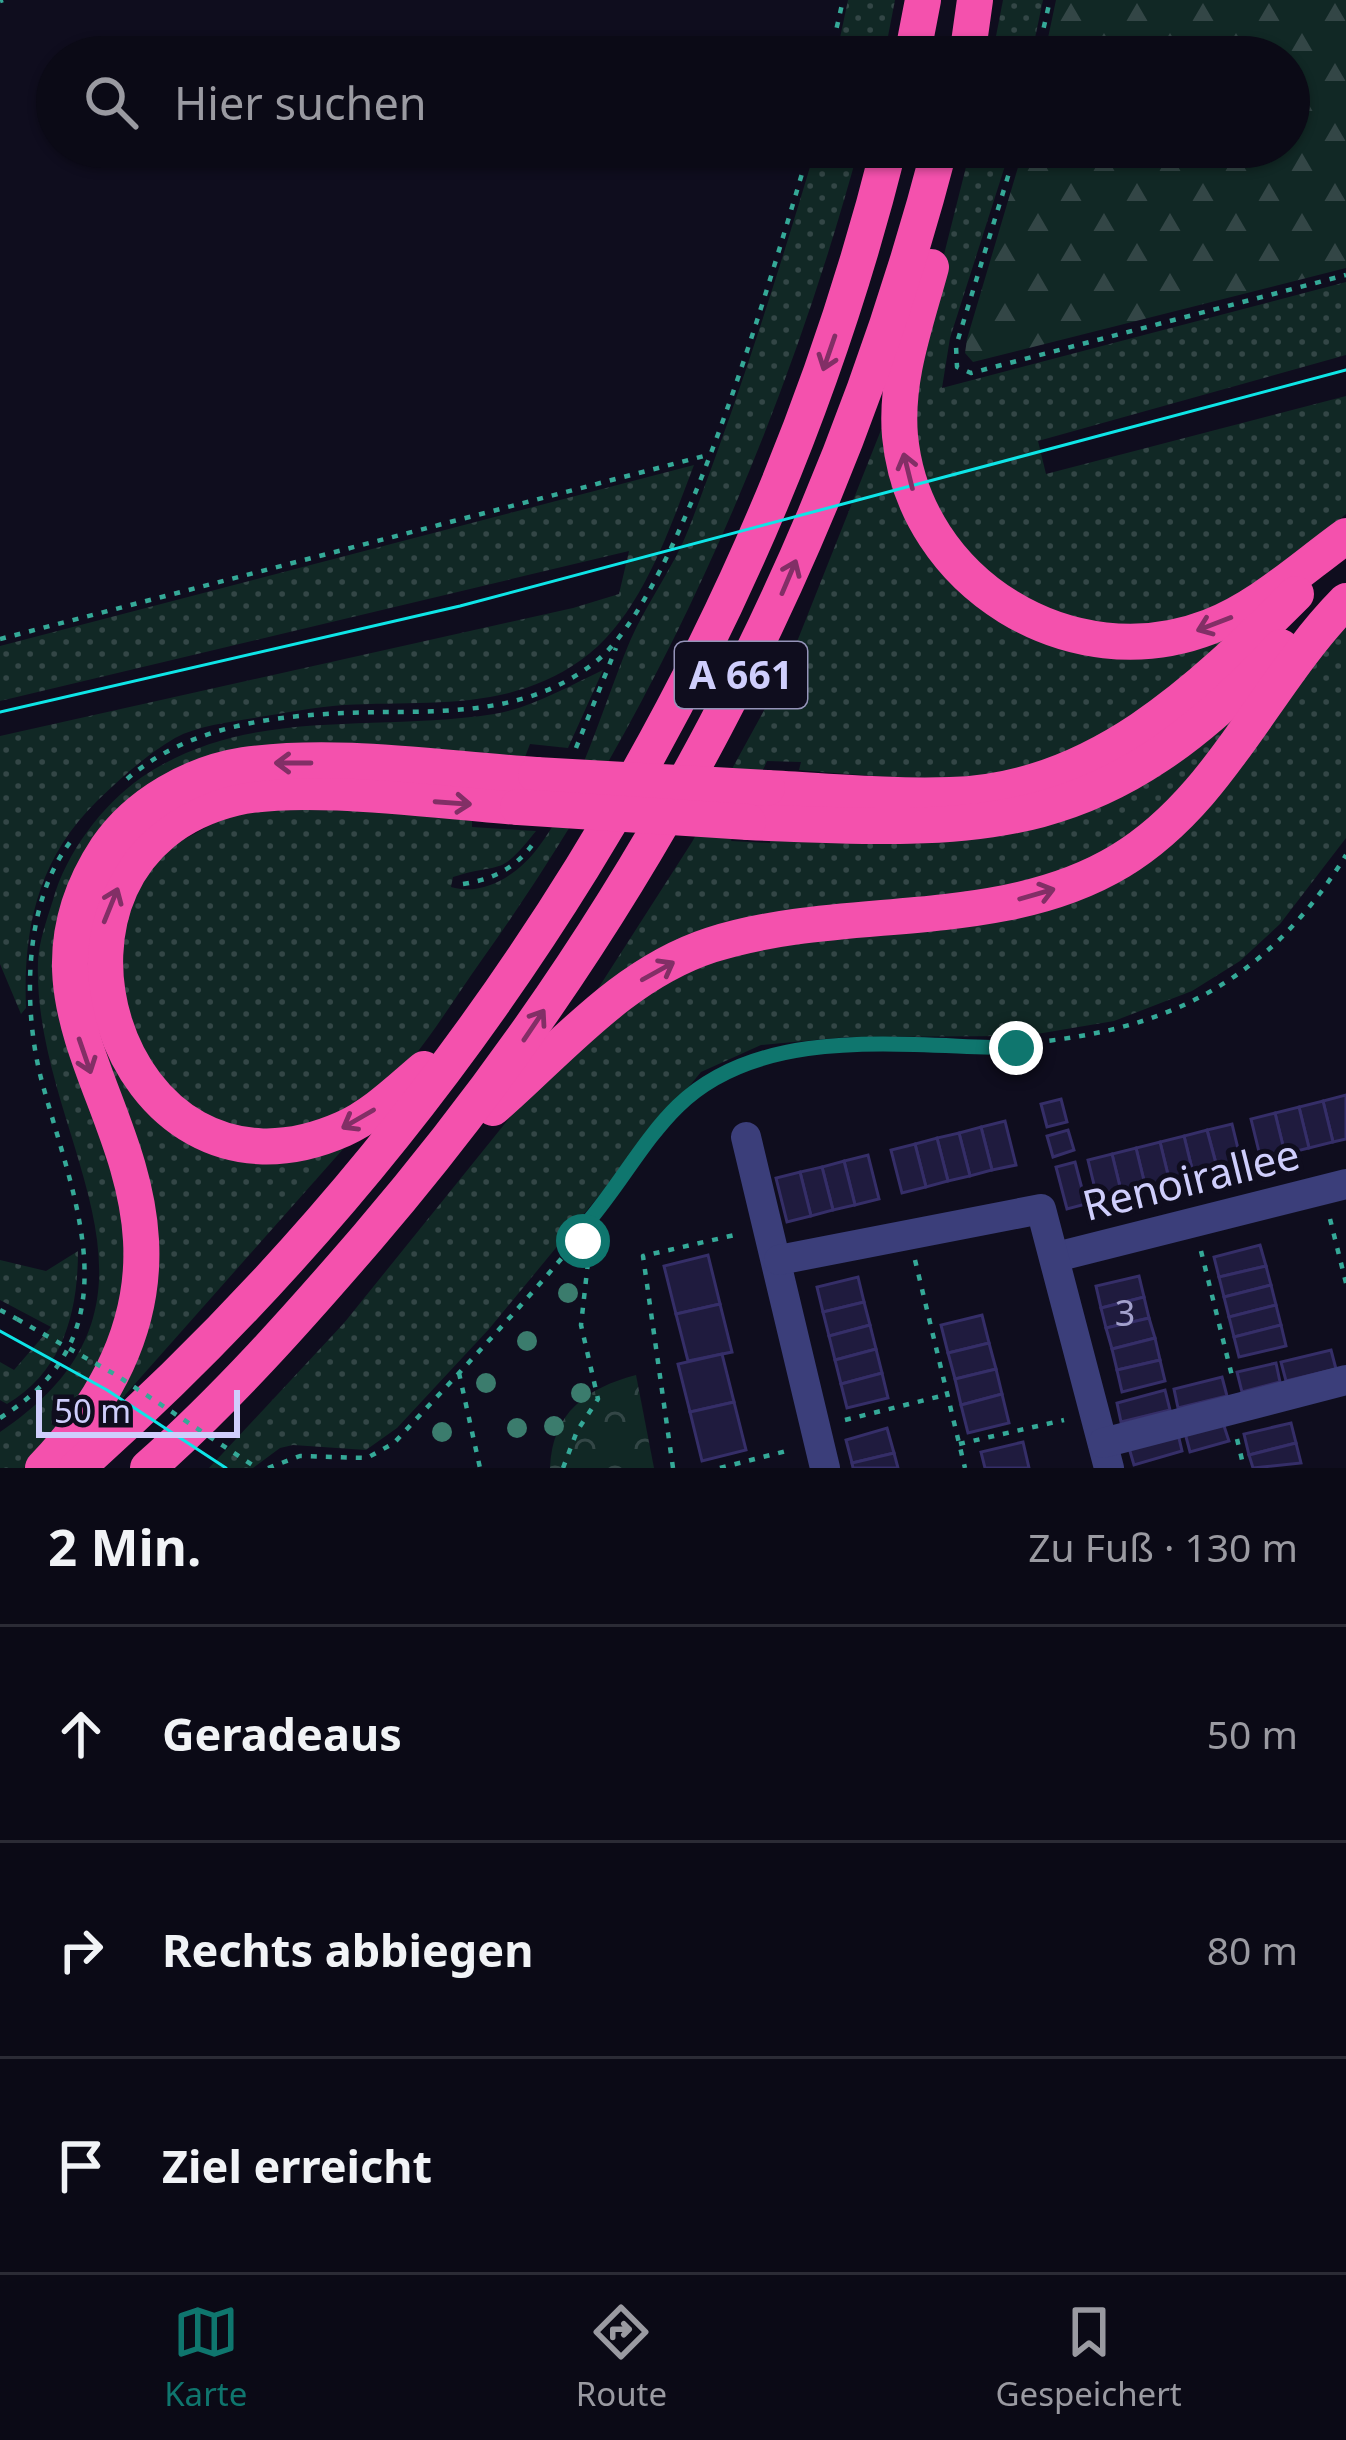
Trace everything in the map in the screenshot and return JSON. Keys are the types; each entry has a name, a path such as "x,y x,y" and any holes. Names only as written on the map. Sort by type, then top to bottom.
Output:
{"highway":[{"path":"916,36 923,0"},
{"name":"A 661","path":"77,1468 164,1391 332,1210 481,1019 588,857 696,665 825,364 866,242 884,168"},
{"name":"A 661","path":"148,1468 322,1291 440,1153 520,1045 649,849 782,594 878,352 934,168"},
{"path":"956,168 898,388 900,440 912,490 928,526 964,577 1011,611 1051,629 1102,642 1158,641 1236,616 1346,537"},
{"path":"481,1019 382,1105 344,1129 300,1142 255,1143 211,1133 170,1112 137,1082 112,1043 98,1000 96,955 106,911 126,871 156,837 194,812 237,797 767,788 953,795 1019,786 1082,765 1140,733 1192,692 1325,565 1346,537"},
{"path":"44,1468 116,1370 140,1285 141,1239 133,1186 73,1018 69,980 78,908 88,876 116,835 149,804 193,780 240,766 287,761 748,822 949,828 1020,817 1087,795 1151,763 1208,722 1346,584"},
{"path":"440,1153 574,1030 649,974 708,946 839,918 1021,900 1120,861 1188,806 1280,679 1346,601"}],"street":[{"path":"746,1137 820,1446"},
{"name":"Renoirallee","path":"779,1260 1041,1209 1056,1257 1334,1187"},
{"path":"1056,1257 1106,1455 1240,1408 1346,1380"}],"path":[{"path":"835,36 843,0"},
{"path":"1041,36 1049,0"},
{"path":"120,787 182,742 232,728 347,712 498,707 563,682 618,642 681,525 803,168"},
{"path":"1011,168 956,346 957,367 971,373 1346,274"},
{"path":"0,640 708,454"},
{"path":"0,1418 46,1384 72,1341 84,1301 86,1247 72,1175 41,1077 32,1007 39,914 51,875 82,828"},
{"path":"268,1468 300,1456 367,1458 394,1443 580,1236 674,1109 707,1080 764,1056 845,1046 1016,1048 1115,1031 1194,1001 1242,973 1288,935 1346,855"},
{"path":"1334,1187 1346,1283"},
{"path":"1194,1222 1240,1408"},
{"path":"673,1468 643,1256 770,1226"},
{"path":"908,1232 965,1468"},
{"path":"563,1468 577,1431 598,1399 581,1325 590,1253 580,1236"},
{"path":"0,1310 134,1386 257,1468"},
{"path":"459,1373 480,1468"},
{"path":"720,1468 820,1446 947,1394"},
{"path":"959,1444 1094,1413"}],"green space":[{"path":"848,0 895,0 888,36 840,36"},
{"path":"1003,0 1043,0 1035,36 996,36"},
{"path":"1056,0 1346,0 1346,268 973,362 965,353 967,339 1018,168 1310,168 1310,36 1048,36"},
{"path":"809,168 853,168 792,362 706,571 656,673 544,868 419,1050 376,1098 322,1125 258,1131 176,1101 148,1066 108,978 148,859 253,802 472,815 472,827 536,831 506,862 453,877 451,887 488,886 520,867 565,803 630,641 689,528"},
{"path":"966,168 1004,168 950,338 942,388 1346,282 1346,355 1038,441 1046,474 1346,396 1346,514 1278,573 1231,604 1156,631 1053,618 974,567 924,486 910,390"},
{"path":"883,425 900,485 926,538 961,582 1004,618 1053,642 1107,653 1166,651 1227,633 1234,633 1234,639 1128,724 1082,750 1035,767 933,778 799,770 801,762 767,761 731,841 770,843 771,833 897,835 1014,824 1070,809 1124,787 1177,756 1229,714 1238,719 1182,796 1156,822 1071,873 1022,891 785,916 705,937 592,998 692,842 785,672"},
{"path":"694,465 636,597 602,643 553,677 496,696 333,706 213,725 175,738 134,767 77,823 48,871 32,923 26,1008 21,1014 0,964 0,736 573,608 619,594 629,551 0,701 0,646"},
{"path":"1346,611 1346,838 1280,924 1240,961 1192,991 1114,1021 1025,1036 846,1037 761,1045 701,1072 489,1329 397,1428 366,1450 293,1445 280,1448 253,1468 209,1468 344,1323 545,1074 612,1013 716,958 1078,895"},
{"path":"603,670 568,748 530,744 525,757 291,751 62,933 132,1243 108,1361 47,1445 24,1468 0,1468 0,1432 59,1380 90,1327 99,1271 92,1213 43,1027 38,961 59,882 87,831 142,777 183,754 225,739 268,730 494,714 536,702"},
{"path":"97,1036 122,1080 156,1116 344,1148 118,1403 113,1400 149,1281"},
{"path":"78,1251 75,1296 64,1338 42,1375 7,1404 0,1400 0,1362 14,1370 51,1327 0,1300 0,1260 46,1271"},
{"path":"636,1375 654,1468 550,1468 557,1432 575,1405 602,1387"}],"building":[{"path":"1346,1095 1346,1139 1333,1142 1323,1101"},
{"path":"1061,1099 1067,1122 1047,1127 1041,1104"},
{"path":"1323,1101 1333,1142 1309,1148 1299,1107"},
{"path":"1299,1107 1309,1148 1285,1154 1275,1113"},
{"path":"1275,1113 1285,1154 1261,1160 1251,1119"},
{"path":"1005,1121 1016,1165 992,1170 981,1127"},
{"path":"1232,1124 1242,1165 1218,1171 1207,1130"},
{"path":"981,1127 992,1170 970,1176 959,1133"},
{"path":"1068,1130 1074,1150 1053,1157 1047,1136"},
{"path":"1207,1130 1218,1171 1194,1177 1184,1136"},
{"path":"959,1133 970,1176 948,1181 937,1138"},
{"path":"1184,1136 1194,1177 1170,1183 1160,1142"},
{"path":"937,1138 948,1181 926,1187 915,1144"},
{"path":"1160,1142 1170,1183 1146,1189 1136,1148"},
{"path":"915,1144 926,1187 902,1193 891,1150"},
{"path":"1136,1148 1146,1189 1122,1195 1112,1154"},
{"path":"1112,1154 1122,1195 1098,1201 1088,1160"},
{"path":"868,1155 879,1199 855,1205 844,1161"},
{"path":"844,1161 855,1205 833,1210 822,1167"},
{"path":"1075,1162 1086,1204 1067,1209 1056,1167"},
{"path":"822,1167 833,1210 811,1216 800,1172"},
{"path":"800,1172 811,1216 787,1222 776,1178"},
{"path":"1260,1245 1266,1266 1219,1277 1214,1257"},
{"path":"708,1255 720,1304 676,1314 664,1266"},
{"path":"1266,1266 1271,1285 1224,1297 1219,1277"},
{"path":"1139,1276 1144,1297 1101,1308 1096,1286"},
{"path":"858,1277 864,1302 823,1312 817,1287"},
{"path":"1271,1285 1276,1305 1229,1317 1224,1297"},
{"path":"1144,1297 1149,1318 1106,1328 1101,1308"},
{"path":"864,1302 870,1325 829,1336 823,1312"},
{"path":"720,1304 732,1352 688,1361 676,1314"},
{"path":"1276,1305 1281,1325 1234,1337 1229,1317"},
{"path":"982,1315 989,1343 948,1353 941,1325"},
{"path":"1149,1318 1155,1338 1112,1349 1106,1328"},
{"path":"870,1325 876,1349 835,1360 829,1336"},
{"path":"1281,1325 1286,1346 1239,1357 1234,1337"},
{"path":"1155,1338 1160,1360 1117,1370 1112,1349"},
{"path":"989,1343 996,1369 955,1379 948,1353"},
{"path":"876,1349 882,1373 841,1384 835,1360"},
{"path":"1331,1350 1336,1369 1286,1381 1281,1362"},
{"path":"722,1354 734,1402 690,1412 678,1364"},
{"path":"1160,1360 1165,1381 1122,1392 1117,1370"},
{"path":"1276,1363 1280,1382 1242,1392 1237,1372"},
{"path":"996,1369 1002,1394 961,1405 955,1379"},
{"path":"882,1373 888,1398 847,1408 841,1384"},
{"path":"1222,1377 1227,1396 1178,1408 1174,1389"},
{"path":"1165,1390 1170,1410 1121,1422 1117,1403"},
{"path":"1002,1394 1009,1423 968,1433 961,1405"},
{"path":"734,1402 746,1450 702,1461 690,1412"},
{"path":"1223,1423 1229,1441 1190,1452 1185,1433"},
{"path":"1291,1423 1296,1443 1249,1455 1244,1434"},
{"path":"887,1428 894,1453 852,1463 846,1440"},
{"path":"1178,1434 1182,1451 1134,1465 1129,1448"},
{"path":"1023,1442 1029,1468 985,1468 981,1452"},
{"path":"1296,1443 1301,1463 1253,1468 1249,1455"},
{"path":"894,1453 898,1468 853,1468 852,1463"}],"tram line":[{"path":"0,712 460,606 1346,370"},
{"path":"0,1331 107,1390 226,1468"}],"route":[{"path":"583,1241 580,1236 587,1223 625,1180 674,1109 707,1080 764,1056 845,1046 1016,1048"}]}
